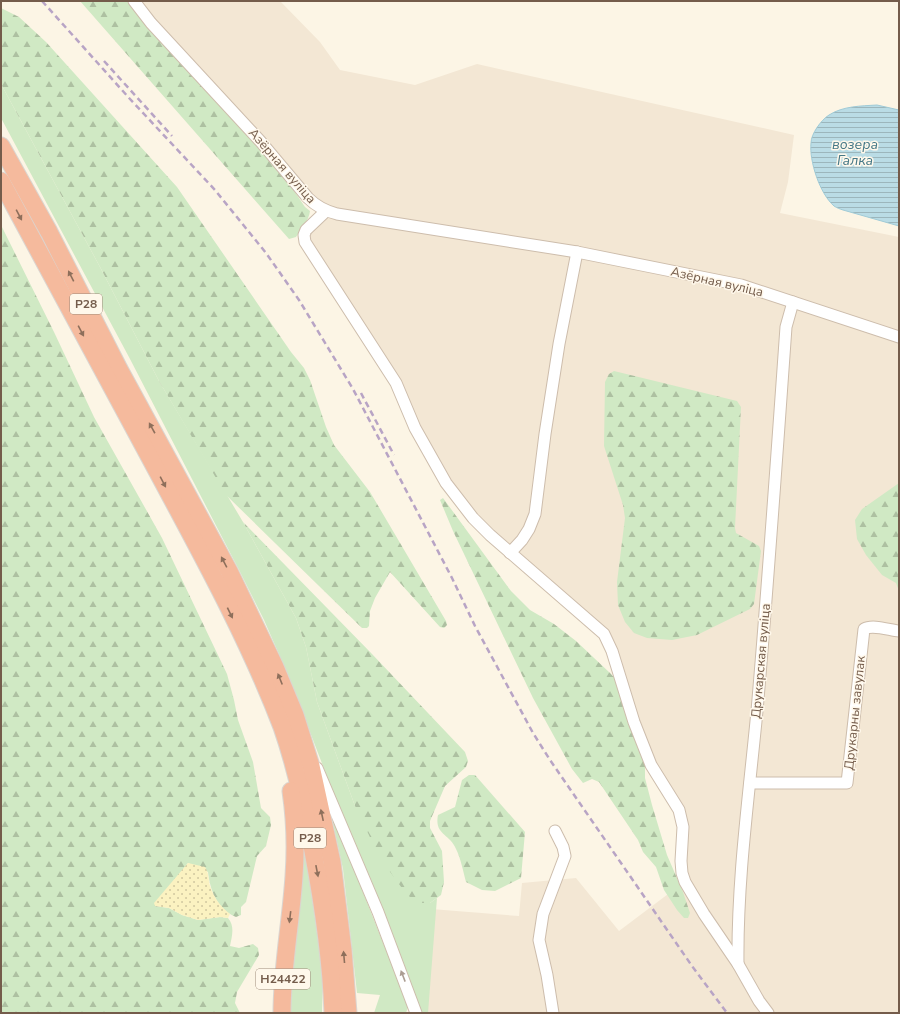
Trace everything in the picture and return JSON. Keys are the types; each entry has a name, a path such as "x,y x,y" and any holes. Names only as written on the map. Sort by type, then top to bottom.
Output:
{"highway":[{"name":"Р28","path":"1,146 49,232 119,369 229,571 275,666 295,716 311,766 332,862 343,950 340,996 333,1013"},
{"name":"Р28","path":"1,181 201,553 250,652 282,727 293,761 304,805 340,996 348,1013"},
{"name":"Н24422","path":"264,686 289,777 293,810 294,875 284,965 282,1013"}],"street":[{"name":"Азёрная вуліца","path":"134,1 151,23 278,162 308,198 316,206 326,211 577,252 740,285 899,337"},
{"path":"326,211 306,230 304,235 305,242 396,383 415,428 446,483 473,518 510,553 604,634 612,651 634,722 651,765 679,810 683,827 681,861 684,882 738,964"},
{"path":"510,553 522,540 529,529 535,514 545,434 559,344 577,252"},
{"name":"Друкарская вуліца","path":"768,1013 759,1001 738,964 738,926 743,853 766,602 786,327 793,302"},
{"name":"Друкарны завулак","path":"750,783 847,783 864,629 873,627 899,631"},
{"path":"295,716 378,912 416,1013"},
{"path":"553,1013 547,975 539,940 543,914 565,856 563,847 555,831"}],"shaded area":[{"path":"134,1 280,1 320,42 340,70 415,85 477,64 794,135 788,182 780,213 899,237 899,1013 426,1013 431,909 519,916 522,883 576,878 619,931 684,882 683,827 656,775 604,634 458,500 396,383 304,235 326,211"}],"green space":[{"path":"80,1 134,1 261,142 305,207 310,211 306,221 296,237 289,239"},
{"path":"1,8 19,17 46,42 177,187 291,352 304,368 310,380 326,427 334,445 370,492 446,621 447,625 444,628 440,627 390,572 375,598 370,611 369,626 367,628 362,628 226,495 159,381 100,267 1,84"},
{"path":"1,84 100,267 159,381 243,522 296,618 306,647 317,702 355,806 430,903 437,898 428,1013 421,1012 370,881 331,787 289,677 264,620 130,359 1,118"},
{"path":"1,225 94,417 162,538 227,674 238,720 253,762 261,808 270,817 271,825 266,846 257,856 246,902 241,907 241,915 236,917 224,910 213,893 208,872 188,863 155,906 169,908 182,915 198,920 220,917 228,918 232,924 230,946 239,948 253,944 258,948 259,955 237,992 235,1003 240,1013 1,1013"},
{"path":"614,371 737,401 741,407 735,528 736,533 759,546 761,551 754,604 750,609 697,635 672,640 647,638 634,633 625,622 618,605 617,582 625,518 623,505 604,446 605,382 609,374"},
{"path":"899,483 899,591 896,583 882,575 866,555 857,539 855,520 862,509"},
{"path":"443,498 511,591 530,610 554,624 576,641 610,673 633,698 645,743 645,778 667,855 683,892 690,913 688,918 684,918 677,910 664,890 656,867 643,852 638,840 599,782 592,779 583,783 572,769 533,698 453,531 440,500"},
{"path":"243,522 465,752 468,761 466,767 445,786 430,821 430,828 442,851 444,882 441,895 430,903 420,903 407,895 380,858 355,806 317,702 306,647 296,618"},
{"path":"469,775 475,775 525,832 521,878 495,891 482,890 466,882 461,861 456,849 438,827 438,815 455,807 462,780"},
{"path":"329,806 406,1001 408,1007 406,1013 374,1013 380,995 357,993 343,869"},
{"path":"299,814 323,978 322,1013 290,1013 289,1009"}],"sand":[{"path":"188,863 205,867 213,894 223,908 230,914 228,918 220,917 198,920 182,915 169,908 155,906 154,903"}],"water":[{"name":"возера Галка","path":"877,105 899,110 899,226 834,206 824,194 820,186 816,177 812,159 811,139 817,128 826,117 834,112 846,108"}],"railway":[{"path":"42,1 130,99 215,190 266,253 299,300 353,389 452,578 475,626 533,733 692,966 727,1013"},
{"path":"104,61 172,136"},
{"path":"361,393 394,455"}]}
